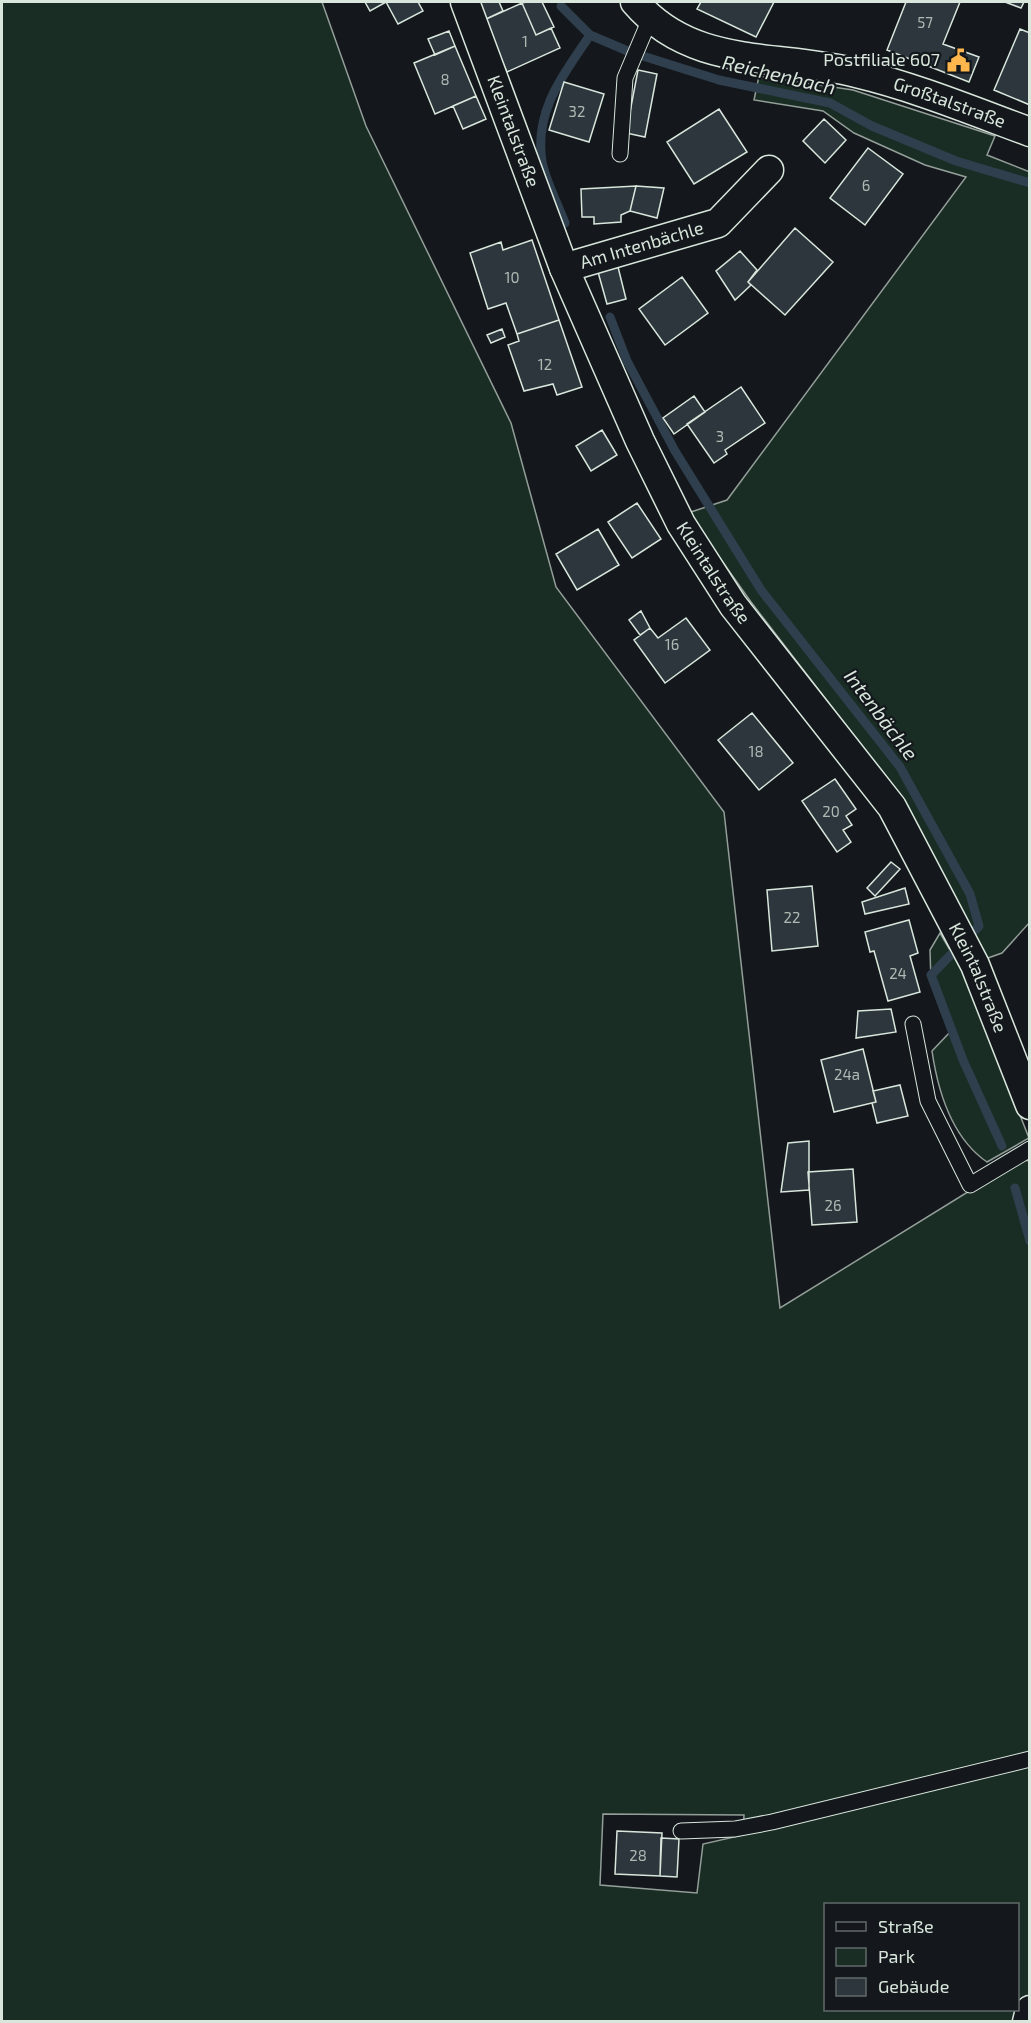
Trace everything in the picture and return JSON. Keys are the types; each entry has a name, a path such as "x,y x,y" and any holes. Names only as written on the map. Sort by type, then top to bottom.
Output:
{"street":[{"name":"Kleintalstraße","path":"465,2 564,268 640,441 681,524 733,605 892,807 975,965 1029,1106"},
{"name":"Großtalstraße","path":"643,10 687,42 732,56 855,72 1029,132"},
{"name":"Am Intenbächle","path":"564,268 718,223 769,170"},
{"path":"1026,2022 1029,2010"}],"lane":[{"path":"620,154 627,74 639,47 643,10"},
{"path":"914,1024 928,1101 970,1185 1029,1149"},
{"path":"681,1831 735,1829 772,1822 1029,1759"}],"green space":[{"path":"2,2 322,2 366,126 511,423 556,587 724,812 780,1308 1013,1164 1029,1161 1029,2021 2,2022","holes":["603,1814 744,1815 743,1835 703,1844 697,1893 600,1885"]},
{"path":"759,76 853,90 995,136 987,155 1030,172 1030,922 1002,953 985,959 898,793 751,602 688,513 727,500 966,177 925,165 854,133 823,111 754,100"},
{"path":"940,933 963,972 1029,1138 987,1162 964,1140 956,1127 938,1082 932,1051 950,1032 931,982 930,950"}],"building":[{"path":"365,2 386,2 370,11"},
{"path":"386,2 418,2 423,11 398,24"},
{"path":"499,2 503,11 484,20 477,3"},
{"path":"542,2 554,27 536,35 522,3"},
{"path":"701,2 774,2 756,37 697,9"},
{"path":"906,2 960,2 943,44 979,57 969,82 887,50"},
{"path":"1005,2 1024,2 1021,8"},
{"path":"522,3 536,35 551,28 560,48 507,72 484,20"},
{"path":"1020,29 1030,33 1030,105 994,90"},
{"path":"449,31 455,46 435,55 428,39"},
{"path":"455,46 476,96 435,114 414,63"},
{"path":"638,70 657,74 645,137 626,133"},
{"path":"564,82 604,94 589,142 549,130"},
{"path":"476,96 486,119 463,129 453,106"},
{"path":"719,109 747,152 694,184 667,142"},
{"path":"824,119 846,140 825,163 803,141"},
{"path":"868,148 903,174 865,225 830,198"},
{"path":"636,186 630,211 621,215 621,222 594,224 594,217 582,217 581,189"},
{"path":"636,186 664,188 657,218 630,211"},
{"path":"795,228 833,262 785,315 748,282"},
{"path":"532,240 559,320 517,334 506,303 488,309 470,253 501,242 503,250"},
{"path":"740,251 757,270 748,282 751,285 735,300 716,271"},
{"path":"618,267 626,299 607,304 598,272"},
{"path":"682,277 708,313 665,345 639,309"},
{"path":"559,320 582,387 557,395 553,384 524,391 508,345 519,341 517,334"},
{"path":"502,329 505,337 491,343 487,335"},
{"path":"741,387 765,423 725,450 727,454 714,463 687,424"},
{"path":"694,396 705,412 674,434 663,418"},
{"path":"602,430 617,455 591,471 576,446"},
{"path":"637,503 661,539 632,558 608,522"},
{"path":"598,529 619,565 577,590 556,554"},
{"path":"641,611 650,628 640,635 629,620"},
{"path":"686,618 710,650 665,683 634,640 650,628 658,638"},
{"path":"752,713 793,763 759,790 718,740"},
{"path":"835,779 856,809 846,816 852,825 843,830 851,842 837,852 802,801"},
{"path":"891,862 900,869 875,896 867,888"},
{"path":"812,886 818,946 772,951 767,890"},
{"path":"905,888 909,904 865,914 862,902"},
{"path":"909,920 918,953 910,956 920,992 888,1001 874,951 870,952 865,932"},
{"path":"891,1009 896,1032 856,1038 858,1011"},
{"path":"863,1049 876,1102 834,1112 821,1060"},
{"path":"900,1085 908,1116 877,1123 872,1103 876,1102 873,1091"},
{"path":"809,1141 809,1190 781,1192 788,1143"},
{"path":"853,1169 857,1222 812,1225 808,1172"},
{"path":"617,1831 662,1833 660,1876 615,1874"},
{"path":"661,1838 679,1839 677,1877 660,1876"}],"waterway":[{"name":"Reichenbach","path":"561,6 590,35 630,52 719,80 830,103 872,126 956,161 1030,183"},
{"name":"Intenbächle","path":"565,223 542,162 542,126 553,94 590,35"},
{"name":"Intenbächle","path":"610,317 627,361 675,451 761,590 900,767 970,894 979,926 931,975 963,1060 1002,1146"},
{"name":"Intenbächle","path":"1015,1188 1030,1241"}],"place":[{"name":"Postfiliale 607","path":"958,60"}]}
